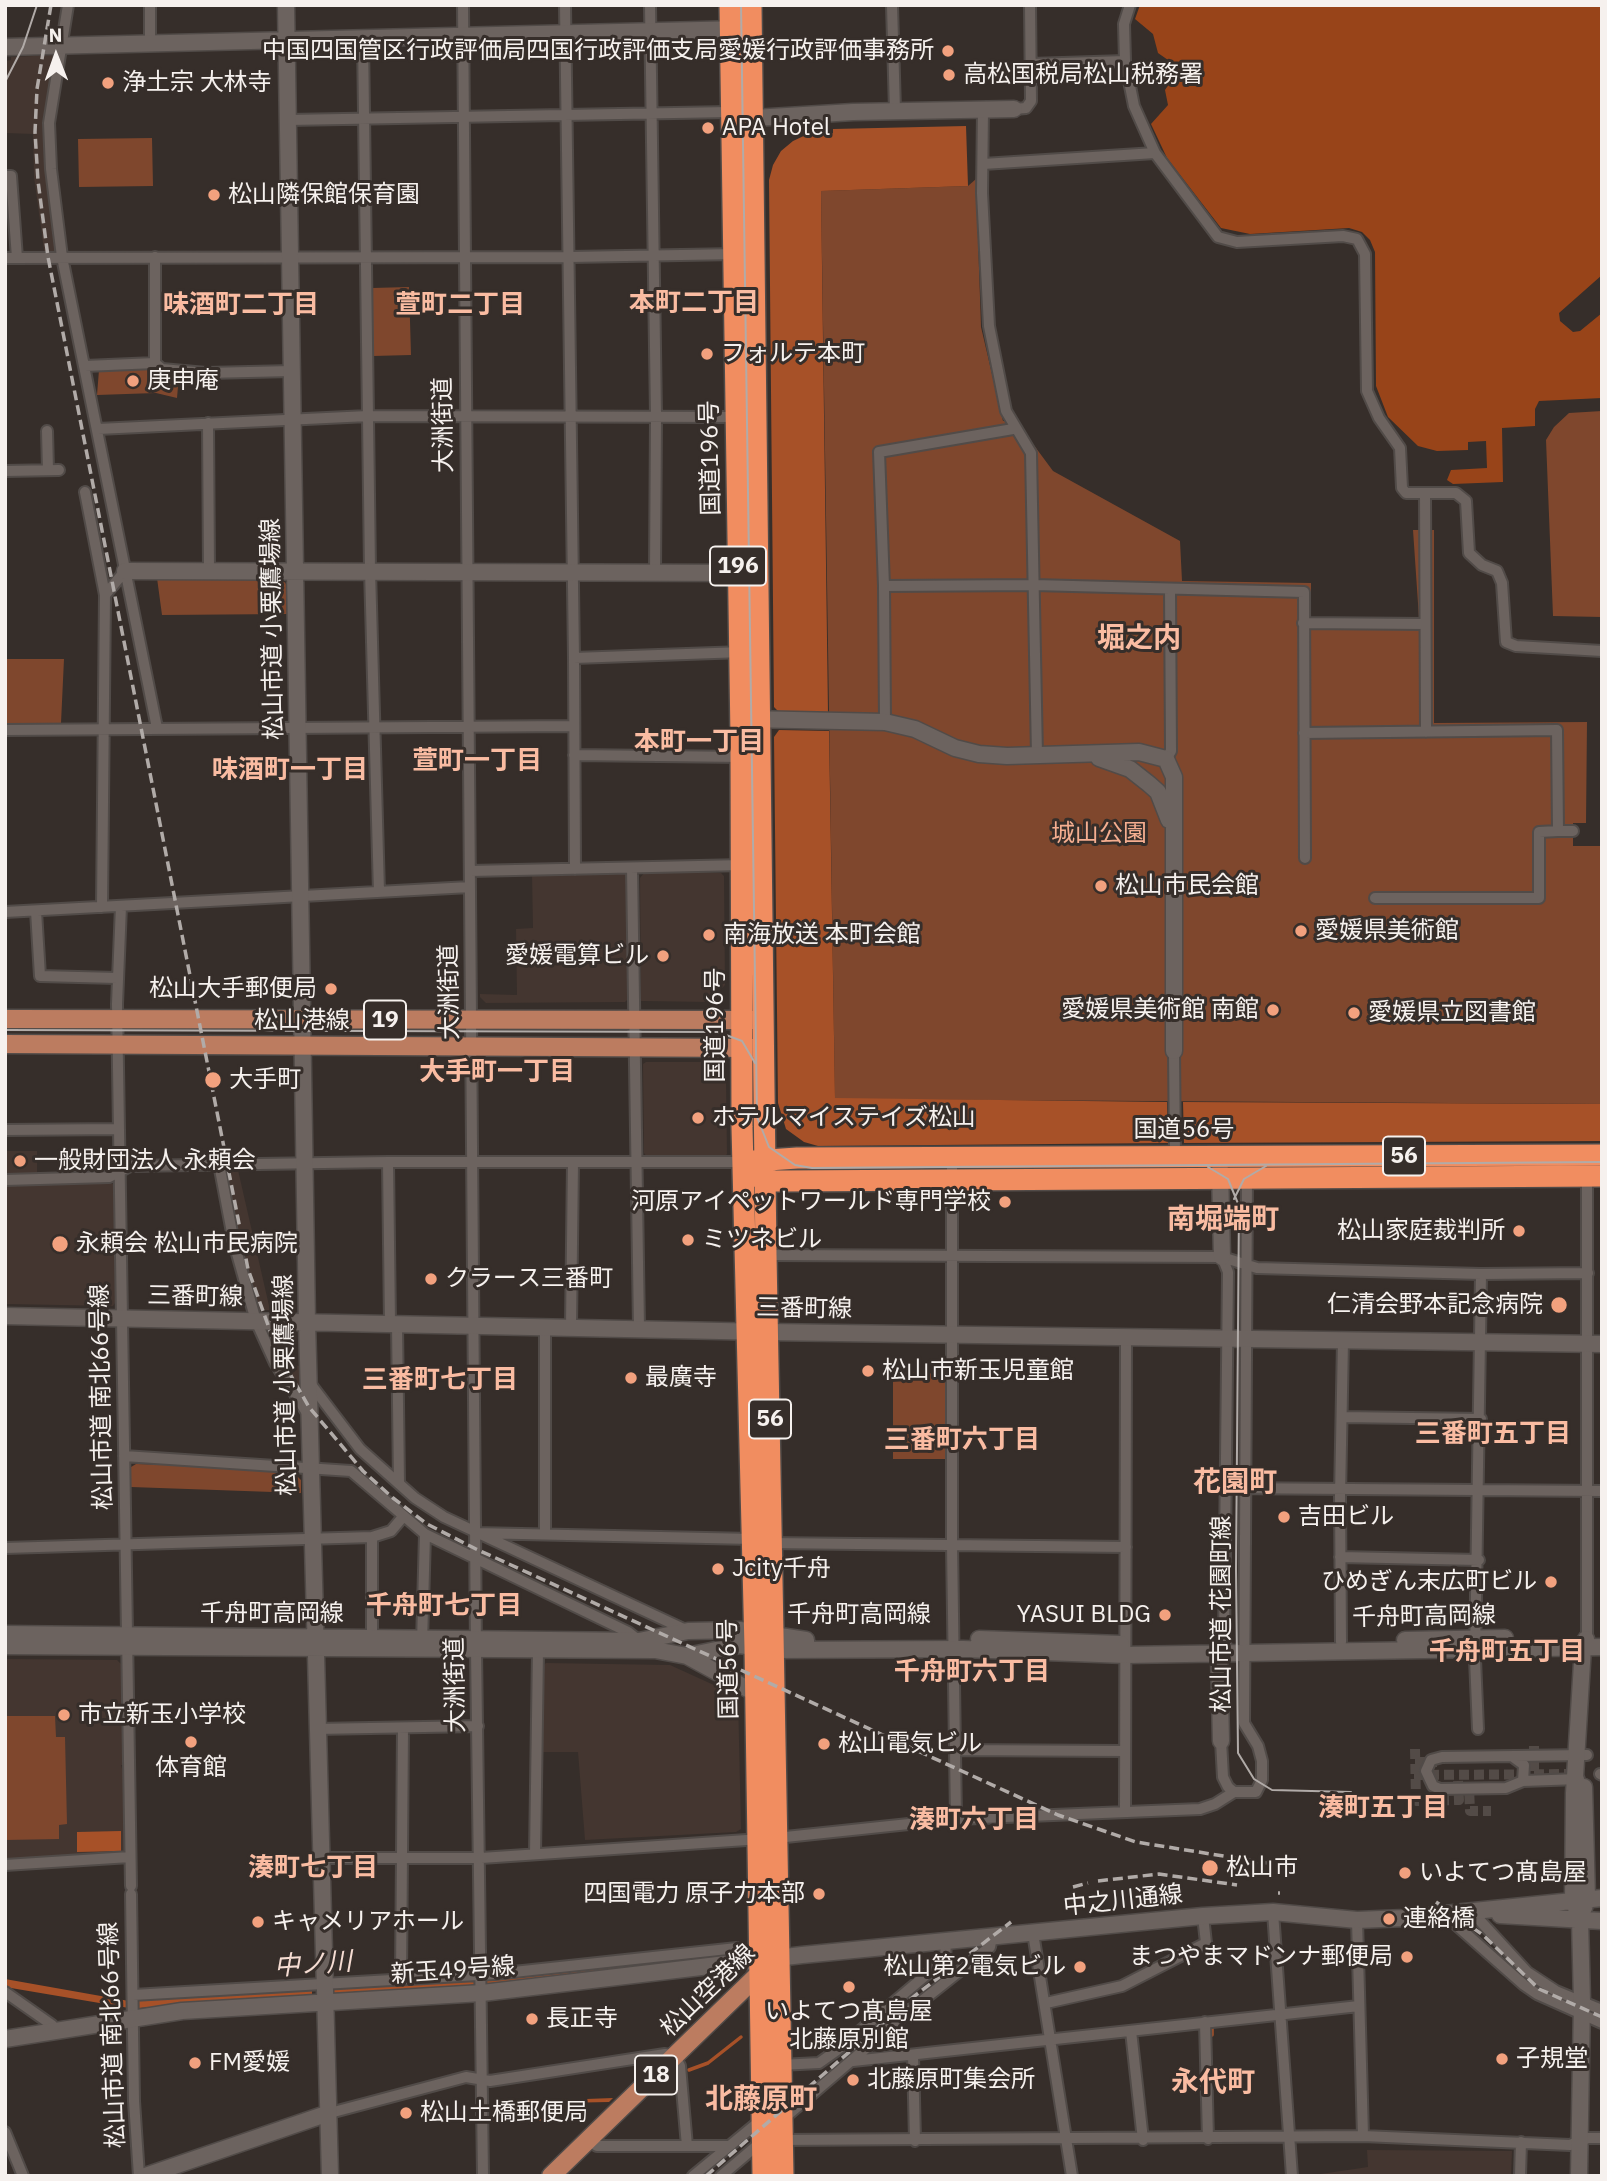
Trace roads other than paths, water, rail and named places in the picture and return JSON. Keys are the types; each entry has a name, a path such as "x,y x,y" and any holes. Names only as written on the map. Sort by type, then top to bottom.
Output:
{"highway":[{"name":"国道196号","path":"730,5 741,28 754,117 754,254 746,417 750,652 760,719 751,757 752,865 765,1020 767,1171"},
{"name":"国道196号","path":"746,417 733,254 730,111 741,28 751,5"},
{"name":"国道196号","path":"743,1163 741,1020 752,865"},
{"path":"766,1126 776,1144 797,1158"},
{"name":"国道56号","path":"767,1171 797,1158 952,1158 1175,1149 1220,1156 1595,1166"},
{"path":"743,1163 752,1175 767,1171"},
{"name":"国道56号","path":"743,1163 758,1332 767,1838 766,1964 772,2130 783,2176"},
{"name":"国道56号","path":"767,1171 953,1180 1247,1179 1595,1166"},
{"name":"国道56号","path":"758,1332 766,1255 767,1171"},
{"name":"国道56号","path":"764,1642 755,1693 767,1838"},
{"name":"国道56号","path":"763,2176 780,2065 766,1964"}],"main road":[{"name":"松山港線","path":"5,1019 765,1020"},
{"name":"松山港線","path":"5,1045 766,1048"},
{"name":"松山空港線","path":"551,2176 766,1964"}],"street":[{"path":"68,5 50,123 51,169 62,257 157,729"},
{"path":"150,5 150,44"},
{"name":"松山市道 小栗鷹場線","path":"286,5 307,1322 322,1991 330,2176"},
{"name":"大洲街道","path":"463,5 476,1644 484,2176"},
{"path":"565,5 575,869"},
{"path":"650,5 656,416 655,573"},
{"path":"892,5 895,111"},
{"path":"288,120 730,111 754,117 1026,108 1031,102 1030,5"},
{"path":"1130,5 1124,24 1125,61 1134,106 1155,153 1217,237 1237,242 1343,236 1357,239 1365,254 1367,391 1379,418 1400,447 1402,488 1406,493 1456,493 1466,502 1469,553 1482,565 1497,571 1502,583 1506,642 1516,646 1602,651"},
{"path":"5,47 741,28"},
{"path":"363,38 370,570 379,892"},
{"path":"1031,64 1125,61"},
{"path":"983,110 989,326 1006,411 1013,429 1031,453 1037,755"},
{"path":"983,164 1155,153"},
{"path":"5,176 11,176 18,258"},
{"path":"5,258 754,254"},
{"path":"155,257 155,363"},
{"path":"85,366 155,363 162,369 206,373 292,371"},
{"path":"98,429 368,416 571,414 746,417"},
{"path":"208,423 209,571"},
{"path":"885,722 879,452 1013,429"},
{"path":"5,471 53,470 47,431"},
{"path":"85,492 106,595 102,907"},
{"path":"1425,493 1426,732"},
{"path":"125,571 748,573"},
{"path":"106,595 125,571"},
{"path":"884,586 1034,585 1304,592 1305,858"},
{"path":"1166,759 1171,751 1170,589"},
{"path":"1303,623 1425,624"},
{"path":"574,658 750,652"},
{"path":"760,719 885,722 915,729 955,748 979,754 1079,755 1139,752 1166,759"},
{"path":"5,730 574,726"},
{"path":"1304,733 1557,730 1558,831"},
{"path":"574,755 751,757"},
{"path":"1079,755 1112,760 1130,769 1158,792 1173,833"},
{"path":"1166,759 1174,777 1175,1149"},
{"path":"1158,792 1171,786 1174,777"},
{"path":"1375,898 1539,898 1539,832 1573,831"},
{"path":"470,871 752,865"},
{"path":"632,868 637,1047 639,1328"},
{"path":"5,912 470,887"},
{"name":"松山市道 南北66号線","path":"121,906 117,978 118,1170 133,2006 139,2176"},
{"path":"36,911 40,976 117,978"},
{"path":"5,1130 119,1129"},
{"name":"松山市道 花園町線","path":"1220,1156 1222,1257 1228,1272 1220,1338 1225,1488 1221,1741 1223,1777 1234,1791"},
{"name":"松山市道 花園町線","path":"1125,1812 1200,1809 1215,1804 1234,1791 1256,1792 1262,1780 1258,1746 1244,1723 1244,1648 1251,1488 1247,1156"},
{"path":"952,1158 952,1545 956,1819"},
{"path":"388,1162 399,1483"},
{"path":"5,1180 109,1177 130,1166 388,1162 743,1163"},
{"path":"571,1326 573,1162"},
{"path":"219,1164 234,1243 256,1321 275,1363 309,1417"},
{"path":"1579,2176 1582,2008 1580,1920 1587,1898 1579,1779 1593,1643 1587,1491 1595,1343 1588,1273 1595,1166"},
{"path":"766,1255 1222,1257 1257,1268 1588,1273"},
{"path":"1478,1728 1476,1644 1482,1419 1482,1273"},
{"name":"三番町線","path":"5,1316 758,1332 1595,1343"},
{"path":"545,1327 545,1533"},
{"path":"320,1858 535,1854 767,1838 956,1819 1125,1812 1126,1337"},
{"path":"1341,1647 1343,1341"},
{"path":"309,1382 360,1448 399,1483 444,1517 475,1534 688,1631"},
{"path":"1342,1416 1482,1419"},
{"path":"124,1456 351,1471 402,1518 425,1534 476,1561 546,1591 645,1647"},
{"path":"1225,1488 1602,1491"},
{"path":"5,1548 372,1537 391,1531 402,1518"},
{"path":"475,1534 545,1533 762,1541 1126,1548"},
{"path":"422,1644 425,1534"},
{"path":"372,1537 372,1644"},
{"path":"1340,1558 1479,1560"},
{"name":"千舟町高岡線","path":"476,1644 538,1651 645,1647 688,1631 764,1642 954,1644 1126,1650 1593,1643"},
{"name":"千舟町高岡線","path":"5,1634 128,1642"},
{"name":"千舟町高岡線","path":"5,1646 128,1642 476,1644 645,1647 687,1656 764,1642"},
{"path":"535,1854 538,1651"},
{"path":"687,1656 755,1693"},
{"path":"316,1729 478,1726"},
{"path":"401,1978 403,1728"},
{"path":"955,1750 1125,1751"},
{"path":"1579,1779 1523,1781 1506,1788 1440,1789 1428,1779 1426,1771 1431,1760 1442,1757 1582,1755"},
{"path":"1510,1756 1522,1761 1523,1781"},
{"path":"5,1865 130,1857"},
{"name":"中之川通線","path":"766,1964 946,1942 1203,1916 1273,1912 1357,1920 1473,1913 1587,1898"},
{"path":"1273,1912 1292,2176"},
{"path":"1473,1913 1527,1972 1602,2023"},
{"name":"中之川通線","path":"1473,1913 1602,1921"},
{"path":"1445,1915 1524,1985 1582,2008 1602,2010"},
{"path":"1046,2003 1122,1986 1206,1943 1203,1916"},
{"path":"1357,1920 1363,2136"},
{"path":"1033,1933 1072,2176"},
{"path":"721,2176 990,1947 992,1937"},
{"path":"780,2065 819,2063 836,2052 945,1959 946,1942"},
{"path":"133,2006 322,1991 401,1978 481,1983 737,1948"},
{"name":"新玉49号線","path":"5,2039 54,2031 133,2006 183,2011 322,1991 766,1964"},
{"path":"5,1992 52,2025 54,2031"},
{"path":"853,2061 1359,2006"},
{"path":"1205,2022 1208,2139"},
{"path":"1131,2031 1143,2140"},
{"path":"914,2055 915,2141"},
{"path":"145,2176 326,2114 466,2077 490,2081 632,2057 675,2056 680,2066 687,2146"},
{"path":"692,2176 729,2146 772,2130 915,2141 1363,2136 1571,2145 1602,2138"},
{"path":"5,2132 23,2176"},
{"path":"589,2141 597,2146 729,2146"},
{"path":"1520,2176 1521,2142"},
{"path":"5,2167 17,2161"}],"waterway":[{"name":"中ノ川","path":"400,1986 525,1978"},
{"path":"1212,2027 1212,2035"},
{"path":"689,2070 708,2063 741,2037"}],"tunnel":[{"path":"1534,1746 1534,1774"},
{"path":"1415,1749 1416,1801 1459,1800 1458,1781"},
{"path":"1415,1762 1437,1762"},
{"path":"1414,1775 1576,1774"},
{"path":"1461,1787 1469,1787 1470,1811 1491,1811"}],"tram line":[{"path":"5,82 23,47 37,5"},
{"path":"741,5 757,1117 769,1147 795,1165 812,1168 1602,1162"},
{"path":"5,1030 718,1032 742,1041 755,1063"},
{"path":"1234,1199 1244,1179 1266,1166"},
{"path":"1208,1167 1228,1179 1239,1206 1236,1569 1238,1753 1254,1779 1272,1790 1351,1792"}],"railway":[{"path":"51,5 37,89 35,132 48,257 248,1269 278,1353 309,1407 363,1471 393,1498 427,1524 476,1549 1058,1815 1136,1842 1267,1863"},
{"path":"1098,1881 1159,1874 1237,1885"},
{"path":"1073,1887 1088,1883"},
{"path":"1436,1902 1483,1935 1539,1989 1602,2017"},
{"path":"706,2176 908,2001 1011,1922"}],"place":[{"name":"中国四国管区行政評価局四国行政評価支局愛媛行政評価事務所","path":"948,51"},
{"name":"高松国税局松山税務署","path":"949,75"},
{"name":"浄土宗 大林寺","path":"108,83"},
{"name":"APA Hotel","path":"708,128"},
{"name":"松山隣保館保育園","path":"214,195"},
{"name":"フォルテ本町","path":"707,354"},
{"name":"庚申庵","path":"133,381"},
{"name":"松山市民会館","path":"1101,886"},
{"name":"愛媛県美術館","path":"1301,931"},
{"name":"南海放送 本町会館","path":"709,935"},
{"name":"愛媛電算ビル","path":"663,956"},
{"name":"松山大手郵便局","path":"331,989"},
{"name":"愛媛県美術館 南館","path":"1273,1010"},
{"name":"愛媛県立図書館","path":"1354,1013"},
{"name":"大手町","path":"213,1080"},
{"name":"ホテルマイステイズ松山","path":"698,1118"},
{"name":"一般財団法人 永頼会","path":"20,1161"},
{"name":"河原アイペットワールド専門学校","path":"1005,1202"},
{"name":"松山家庭裁判所","path":"1519,1231"},
{"name":"ミツネビル","path":"688,1240"},
{"name":"永頼会 松山市民病院","path":"60,1244"},
{"name":"クラース三番町","path":"431,1279"},
{"name":"仁清会野本記念病院","path":"1559,1305"},
{"name":"松山市新玉児童館","path":"868,1371"},
{"name":"最廣寺","path":"631,1378"},
{"name":"吉田ビル","path":"1284,1517"},
{"name":"Jcity千舟","path":"718,1569"},
{"name":"ひめぎん末広町ビル","path":"1551,1582"},
{"name":"YASUI BLDG","path":"1165,1615"},
{"name":"市立新玉小学校","path":"64,1715"},
{"name":"体育館","path":"191,1742"},
{"name":"松山電気ビル","path":"824,1744"},
{"name":"松山市","path":"1210,1868"},
{"name":"いよてつ髙島屋","path":"1405,1873"},
{"name":"四国電力 原子力本部","path":"819,1894"},
{"name":"連絡橋","path":"1389,1919"},
{"name":"キャメリアホール","path":"258,1922"},
{"name":"まつやまマドンナ郵便局","path":"1407,1957"},
{"name":"松山第2電気ビル","path":"1080,1967"},
{"name":"いよてつ髙島屋 北藤原別館","path":"849,1987"},
{"name":"長正寺","path":"532,2019"},
{"name":"子規堂","path":"1502,2059"},
{"name":"FM愛媛","path":"195,2063"},
{"name":"北藤原町集会所","path":"853,2080"},
{"name":"松山土橋郵便局","path":"406,2113"}],"district":[{"name":"本町二丁目","path":"694,303"},
{"name":"味酒町二丁目","path":"241,305"},
{"name":"萱町二丁目","path":"460,305"},
{"name":"堀之内","path":"1139,639"},
{"name":"本町一丁目","path":"699,742"},
{"name":"萱町一丁目","path":"477,761"},
{"name":"味酒町一丁目","path":"290,770"},
{"name":"大手町一丁目","path":"497,1072"},
{"name":"南堀端町","path":"1223,1220"},
{"name":"三番町七丁目","path":"440,1380"},
{"name":"三番町五丁目","path":"1493,1434"},
{"name":"三番町六丁目","path":"962,1440"},
{"name":"花園町","path":"1235,1483"},
{"name":"千舟町七丁目","path":"444,1606"},
{"name":"千舟町五丁目","path":"1507,1652"},
{"name":"千舟町六丁目","path":"972,1672"},
{"name":"湊町五丁目","path":"1383,1808"},
{"name":"湊町六丁目","path":"974,1820"},
{"name":"湊町七丁目","path":"313,1868"},
{"name":"永代町","path":"1213,2083"},
{"name":"北藤原町","path":"761,2100"}],"park label":[{"name":"城山公園","path":"1099,834"}]}
